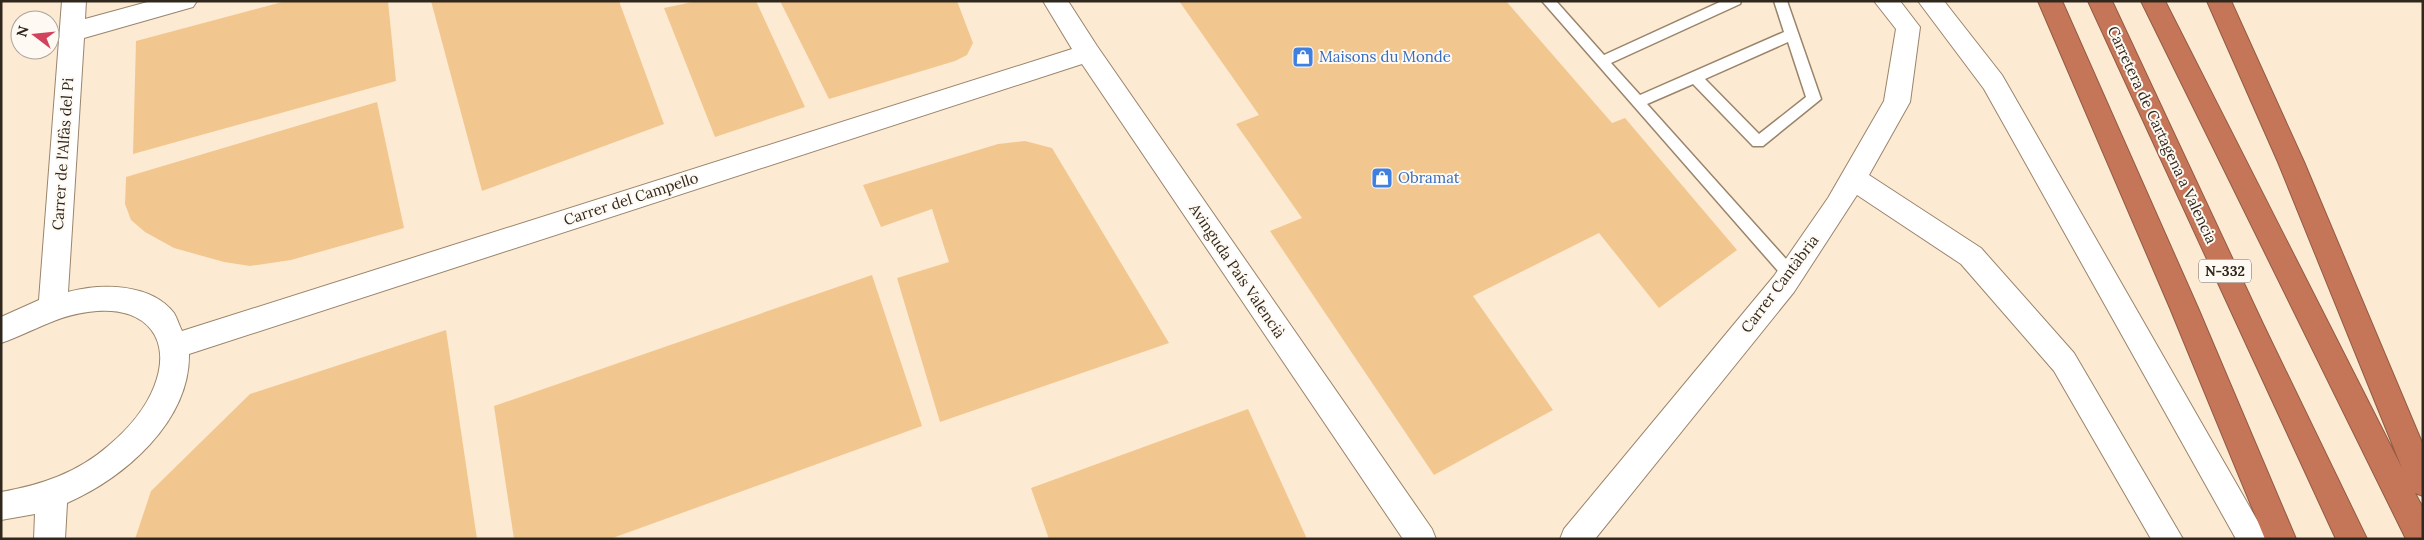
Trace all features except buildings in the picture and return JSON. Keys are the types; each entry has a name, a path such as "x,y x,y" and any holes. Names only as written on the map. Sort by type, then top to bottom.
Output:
{"highway":[{"path":"2050,1 2282,539"},
{"name":"Carretera de Cartagena a Valencia","path":"2100,1 2252,330 2352,539"},
{"path":"2153,1 2422,539"},
{"path":"2219,1 2291,162 2423,482"}],"street":[{"name":"Carrer de l'Alfàs del Pi","path":"53,306 74,1"},
{"path":"72,32 185,1"},
{"name":"Avinguda País Valencià","path":"1055,1 1088,53 1421,539"},
{"name":"Carrer Cantàbria","path":"1575,539 1790,274 1854,178 1897,102 1908,27 1886,1"},
{"path":"1930,1 1992,82 2253,539"},
{"name":"Carrer del Campello","path":"174,346 1088,53"},
{"path":"1854,178 1971,256 2064,362 2168,539"},
{"path":"1,330 23,318 53,306 98,298 130,302 156,315 166,328 174,346 171,382 161,405 147,426 128,447 81,481 52,495 23,503 1,506"},
{"path":"49,539 52,495"}],"lane":[{"path":"1548,1 1790,274"},
{"path":"1602,62 1735,1"},
{"path":"1695,77 1758,142 1814,99 1780,1"},
{"path":"1638,102 1791,35"}],"place":[{"name":"Maisons du Monde","path":"1303,57"},
{"name":"Obramat","path":"1382,178"}]}
